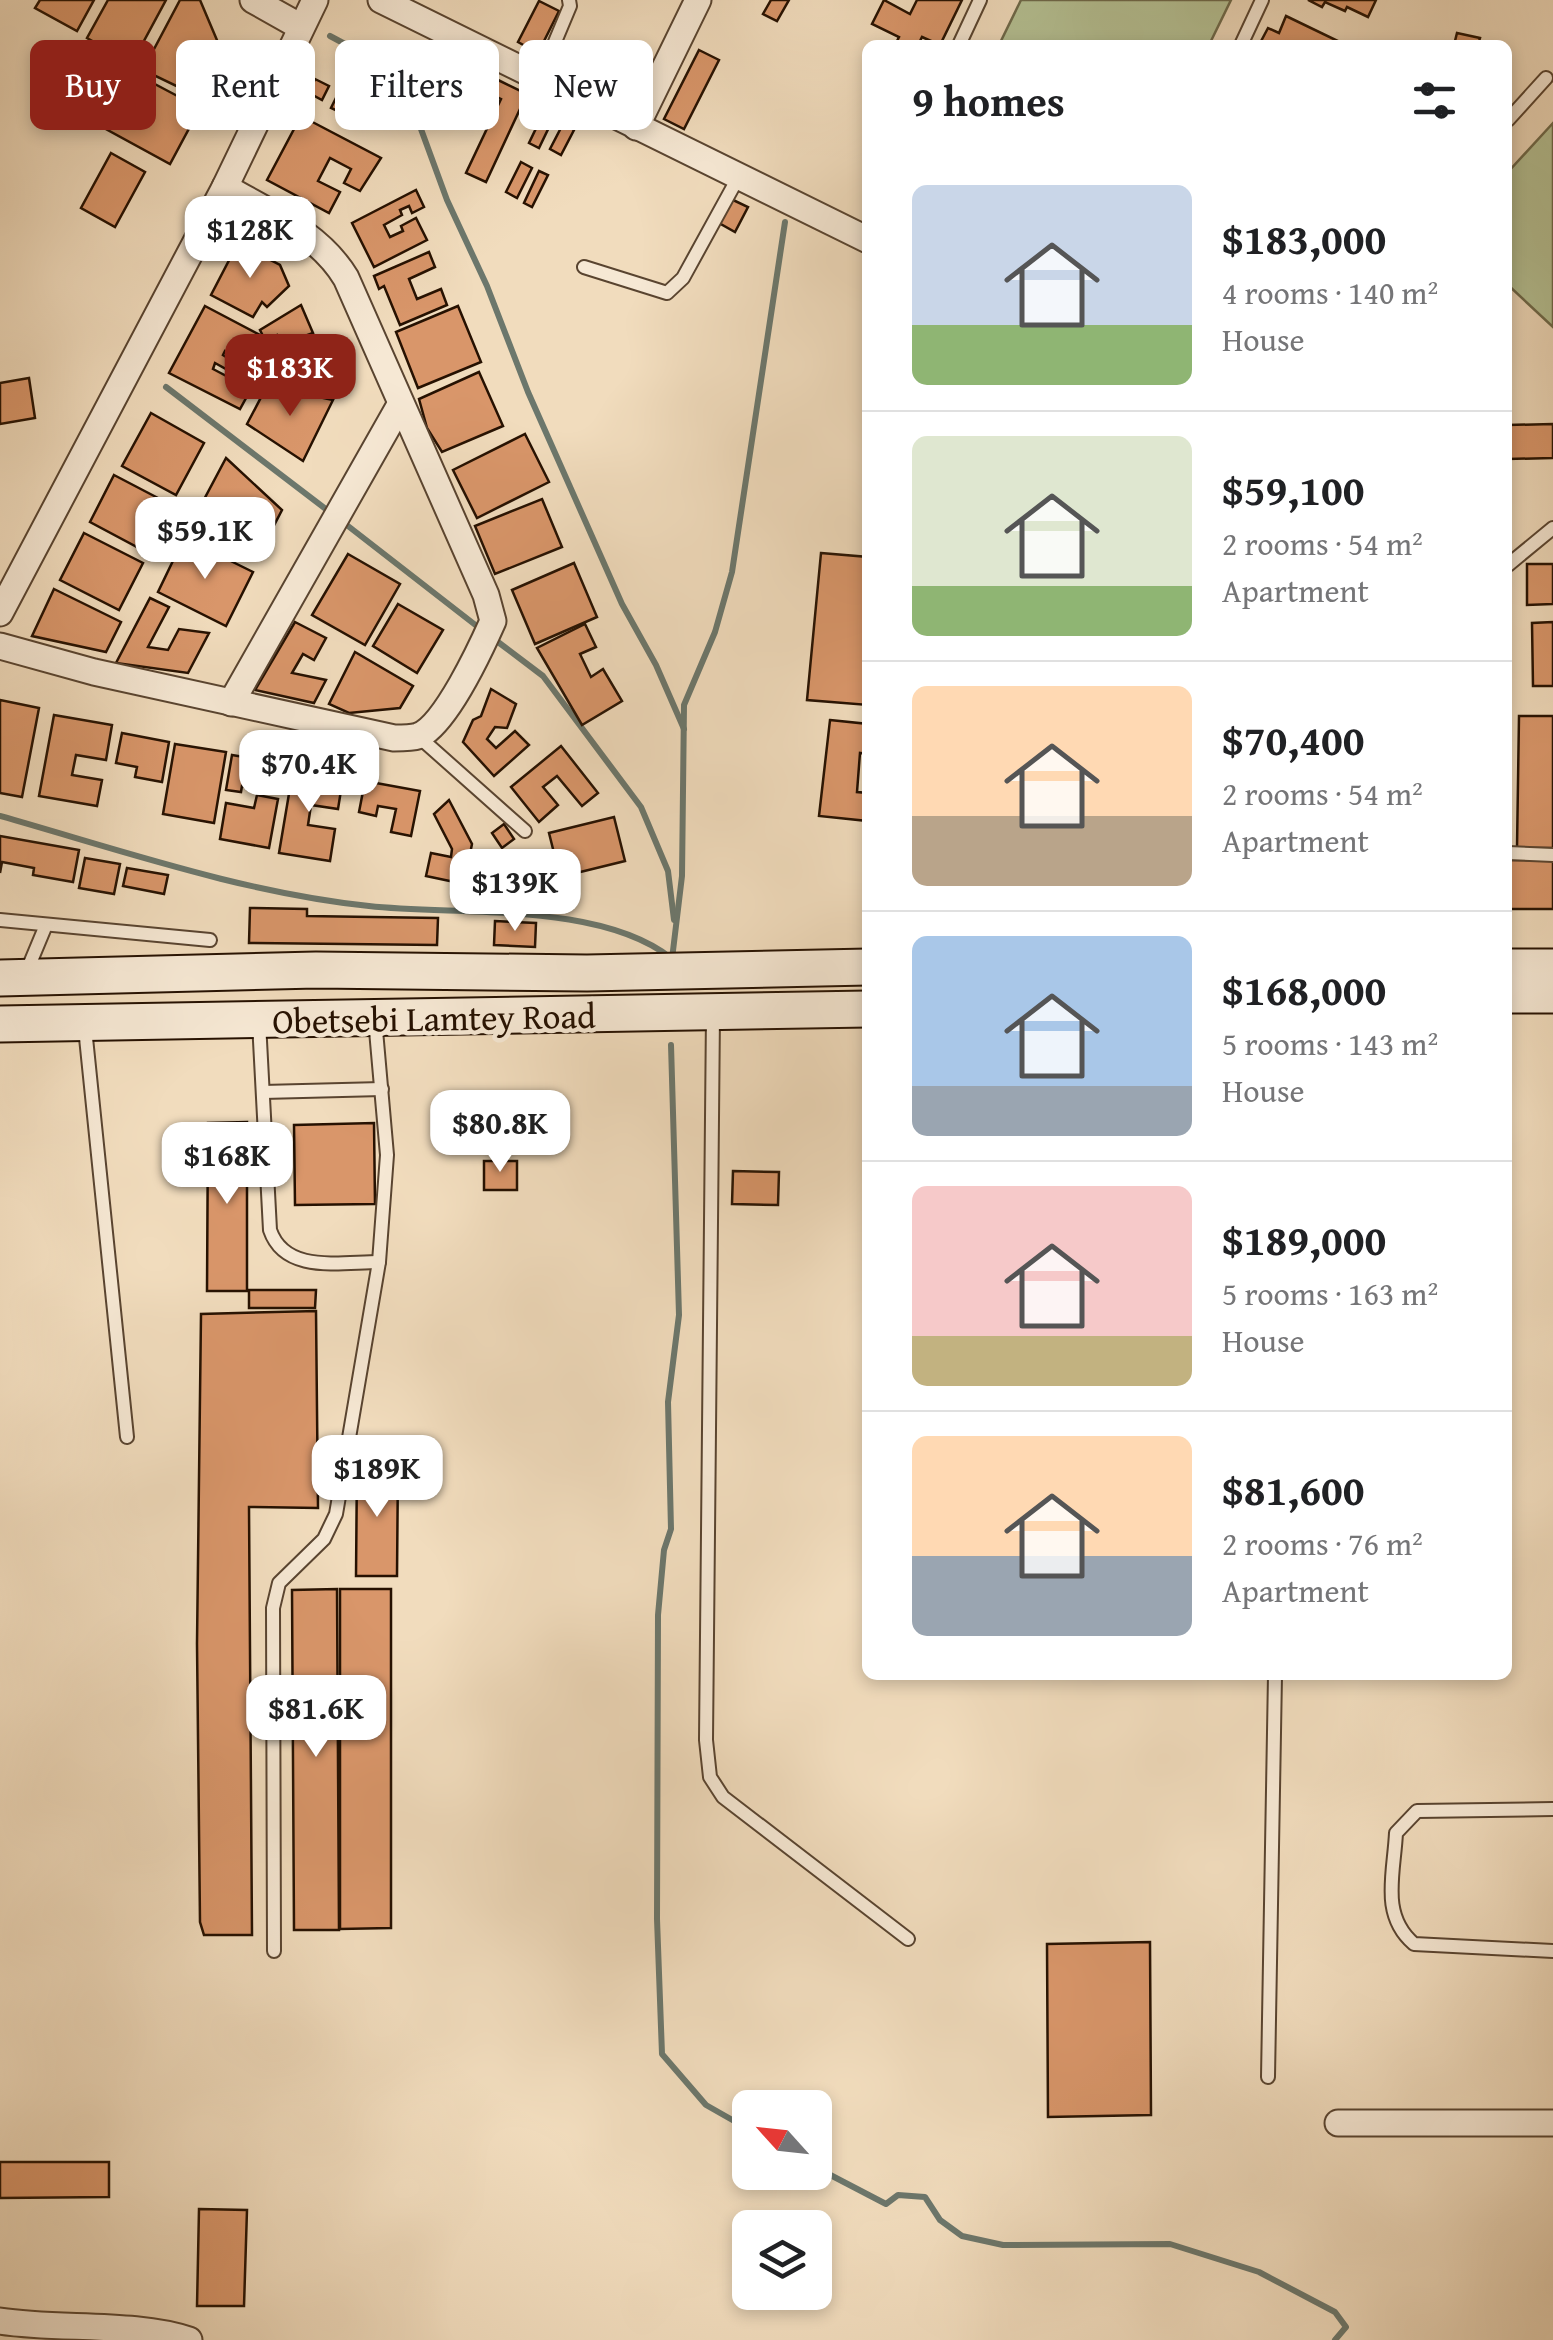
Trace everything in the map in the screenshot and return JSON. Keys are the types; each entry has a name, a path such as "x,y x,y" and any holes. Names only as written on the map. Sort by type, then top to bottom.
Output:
{"main road":[{"name":"Obetsebi Lamtey Road","path":"12,979 316,970 587,973 862,967"},
{"path":"1512,967 1553,967"},
{"path":"1512,996 1553,995"},
{"name":"Obetsebi Lamtey Road","path":"0,1024 862,1009"}],"street":[{"path":"252,0 301,27"},
{"path":"0,613 225,187 316,0"},
{"path":"381,0 519,70"},
{"path":"653,92 698,0"},
{"path":"642,130 862,237"},
{"path":"0,646 94,672 394,738 418,736 436,724 493,621 486,595 332,254 308,235 225,187"},
{"path":"232,703 400,405"},
{"path":"1338,2123 1553,2123"},
{"path":"0,2320 44,2328 149,2332 189,2340"}],"lane":[{"path":"556,40 569,0"},
{"path":"961,40 980,0"},
{"path":"1243,40 1262,0"},
{"path":"1512,116 1546,78"},
{"path":"584,267 667,294 683,278 739,176"},
{"path":"1512,562 1553,528"},
{"path":"418,736 526,832"},
{"path":"1512,853 1553,854"},
{"path":"0,920 210,940"},
{"path":"12,979 46,924"},
{"path":"713,1014 706,1720 710,1777 723,1797 908,1939"},
{"path":"274,1951 272,1608 279,1583 324,1539 336,1514 379,1262 387,1155 375,1016"},
{"path":"259,1022 270,1230 276,1247 292,1258 309,1262 379,1262"},
{"path":"85,1025 127,1437"},
{"path":"263,1092 382,1090"},
{"path":"1268,2076 1275,1680"},
{"path":"1553,1809 1417,1811 1396,1833 1391,1917 1399,1932 1414,1944 1553,1951"}],"green space":[{"path":"1021,0 1231,0 1211,40 1001,40"},
{"path":"1553,123 1553,327 1512,289 1512,168"}],"building":[{"path":"40,0 94,0 77,31 35,8"},
{"path":"108,0 166,0 144,40 87,38"},
{"path":"180,0 200,0 217,40 176,40 176,86 156,76 156,45"},
{"path":"771,0 789,0 777,21 763,14"},
{"path":"884,0 910,14 917,0 962,0 942,40 898,40 899,37 872,24"},
{"path":"1308,0 1376,0 1368,17 1347,7 1345,11 1325,2 1322,7"},
{"path":"539,1 559,11 544,40 519,40"},
{"path":"1286,16 1336,40 1262,40 1268,28 1279,33"},
{"path":"1457,33 1480,38 1479,40 1455,40"},
{"path":"699,50 719,60 684,129 664,119"},
{"path":"315,79 329,86 322,100 315,96"},
{"path":"499,80 519,90 519,111 486,182 466,173 486,130 499,130"},
{"path":"156,85 176,95 176,130 188,130 170,164 108,130 156,130"},
{"path":"315,123 381,158 360,191 344,183 351,169 330,158 318,181 340,192 329,213 267,180 294,130 315,130"},
{"path":"535,130 548,130 539,148 529,143"},
{"path":"560,130 574,130 561,155 550,149"},
{"path":"111,153 145,172 115,227 81,208"},
{"path":"521,162 532,168 517,198 506,192"},
{"path":"539,171 548,175 532,207 524,203"},
{"path":"416,190 424,207 412,213 409,206 400,210 402,215 384,225 390,237 416,218 427,240 374,267 352,223"},
{"path":"731,199 748,207 735,232 719,223"},
{"path":"238,243 280,265 289,286 267,307 262,302 253,317 211,295"},
{"path":"429,252 435,267 409,279 417,299 441,289 447,305 400,325 384,286 379,289 374,276"},
{"path":"301,305 313,333 302,337 308,350 318,345 333,378 268,372 266,355 277,356 277,361 287,356 277,335 266,342 260,330"},
{"path":"205,306 262,336 247,363 225,351 223,355 231,360 226,369 215,363 213,369 251,389 240,409 169,373"},
{"path":"458,306 481,362 418,388 396,332"},
{"path":"479,372 503,426 442,452 427,428 419,399"},
{"path":"29,378 35,418 0,424 0,383"},
{"path":"267,386 333,400 303,461 247,424"},
{"path":"151,413 204,443 176,495 122,466"},
{"path":"1553,424 1553,458 1512,459 1512,425"},
{"path":"525,434 549,482 477,518 453,470"},
{"path":"226,458 282,510 257,558 191,524"},
{"path":"114,475 177,508 152,555 90,522"},
{"path":"542,499 562,547 495,574 475,526"},
{"path":"84,533 143,563 119,610 60,580"},
{"path":"184,538 253,572 226,626 158,592"},
{"path":"821,553 862,556 862,705 807,700"},
{"path":"348,554 400,584 365,645 312,615"},
{"path":"574,563 597,617 535,644 512,590"},
{"path":"1527,564 1553,564 1553,604 1527,605"},
{"path":"54,589 121,622 106,652 32,636"},
{"path":"150,598 169,607 148,647 168,650 179,629 209,633 188,673 116,663"},
{"path":"398,604 443,630 417,673 373,646"},
{"path":"295,622 326,638 314,660 303,654 292,673 326,680 314,703 255,690"},
{"path":"1553,622 1553,686 1533,686 1532,623"},
{"path":"585,624 596,647 580,654 591,677 603,669 622,701 582,725 537,648"},
{"path":"355,652 413,686 400,708 349,713 329,704"},
{"path":"491,689 516,704 507,728 495,727 487,739 496,748 515,731 529,745 494,776 463,742 473,720 481,716"},
{"path":"0,700 39,708 22,797 0,793"},
{"path":"54,715 112,725 106,760 76,755 72,775 102,780 97,806 39,796"},
{"path":"1519,716 1553,716 1553,848 1517,848"},
{"path":"830,720 862,723 857,792 862,792 862,820 819,816"},
{"path":"122,733 169,742 162,782 135,777 137,767 116,763"},
{"path":"175,744 226,752 214,823 163,814"},
{"path":"561,746 598,793 582,806 557,776 543,787 558,805 539,822 511,787"},
{"path":"232,755 262,760 257,788 226,790"},
{"path":"265,765 279,767 276,785 262,783"},
{"path":"293,770 343,778 338,809 311,805 308,825 335,829 330,861 279,853"},
{"path":"365,781 420,791 411,836 391,832 396,809 378,806 376,816 359,812"},
{"path":"257,795 278,799 269,848 220,839 226,803 254,808"},
{"path":"449,800 472,844 464,884 426,876 431,853 451,857 452,849 434,814"},
{"path":"614,817 625,861 560,877 549,833"},
{"path":"504,824 514,839 502,848 492,833"},
{"path":"0,836 79,850 73,882 33,875 34,868 2,862 0,873"},
{"path":"85,858 120,864 114,894 79,888"},
{"path":"1512,860 1553,860 1553,909 1512,909"},
{"path":"127,868 168,875 164,894 123,886"},
{"path":"250,908 307,909 307,916 438,918 437,945 249,943"},
{"path":"495,921 536,923 535,947 494,945"},
{"path":"247,1122 247,1291 207,1291 208,1123"},
{"path":"374,1123 375,1204 295,1205 294,1125"},
{"path":"484,1161 517,1161 517,1190 484,1190"},
{"path":"733,1171 779,1172 778,1205 732,1204"},
{"path":"249,1290 316,1290 315,1308 249,1308"},
{"path":"316,1311 318,1508 249,1507 252,1935 204,1935 200,1922 197,1644 201,1314"},
{"path":"357,1463 398,1463 397,1576 356,1576"},
{"path":"337,1589 339,1930 294,1930 292,1590"},
{"path":"340,1589 391,1589 391,1928 340,1929"},
{"path":"1150,1942 1151,2115 1048,2117 1047,1944"},
{"path":"0,2162 109,2162 109,2197 0,2198"},
{"path":"199,2209 247,2210 244,2306 197,2306"}],"waterway":[{"path":"330,36 375,60 414,110 447,200 487,286 528,392 622,604 656,665 684,729"},
{"path":"672,959 682,876 684,705 715,632 732,572 785,222"},
{"path":"166,387 331,513"},
{"path":"348,526 478,627"},
{"path":"498,642 543,676 641,807 668,871 674,920"},
{"path":"0,816 183,869 322,900 404,909 526,914 605,927 641,940 671,958"},
{"path":"671,1045 679,1315 668,1402 671,1529 664,1550 658,1615 657,1919 662,2054 706,2105 732,2120"},
{"path":"832,2176 886,2204 898,2195 925,2197 940,2220 962,2236 1003,2245 1170,2244 1259,2272 1335,2312 1346,2327 1335,2340"}]}
